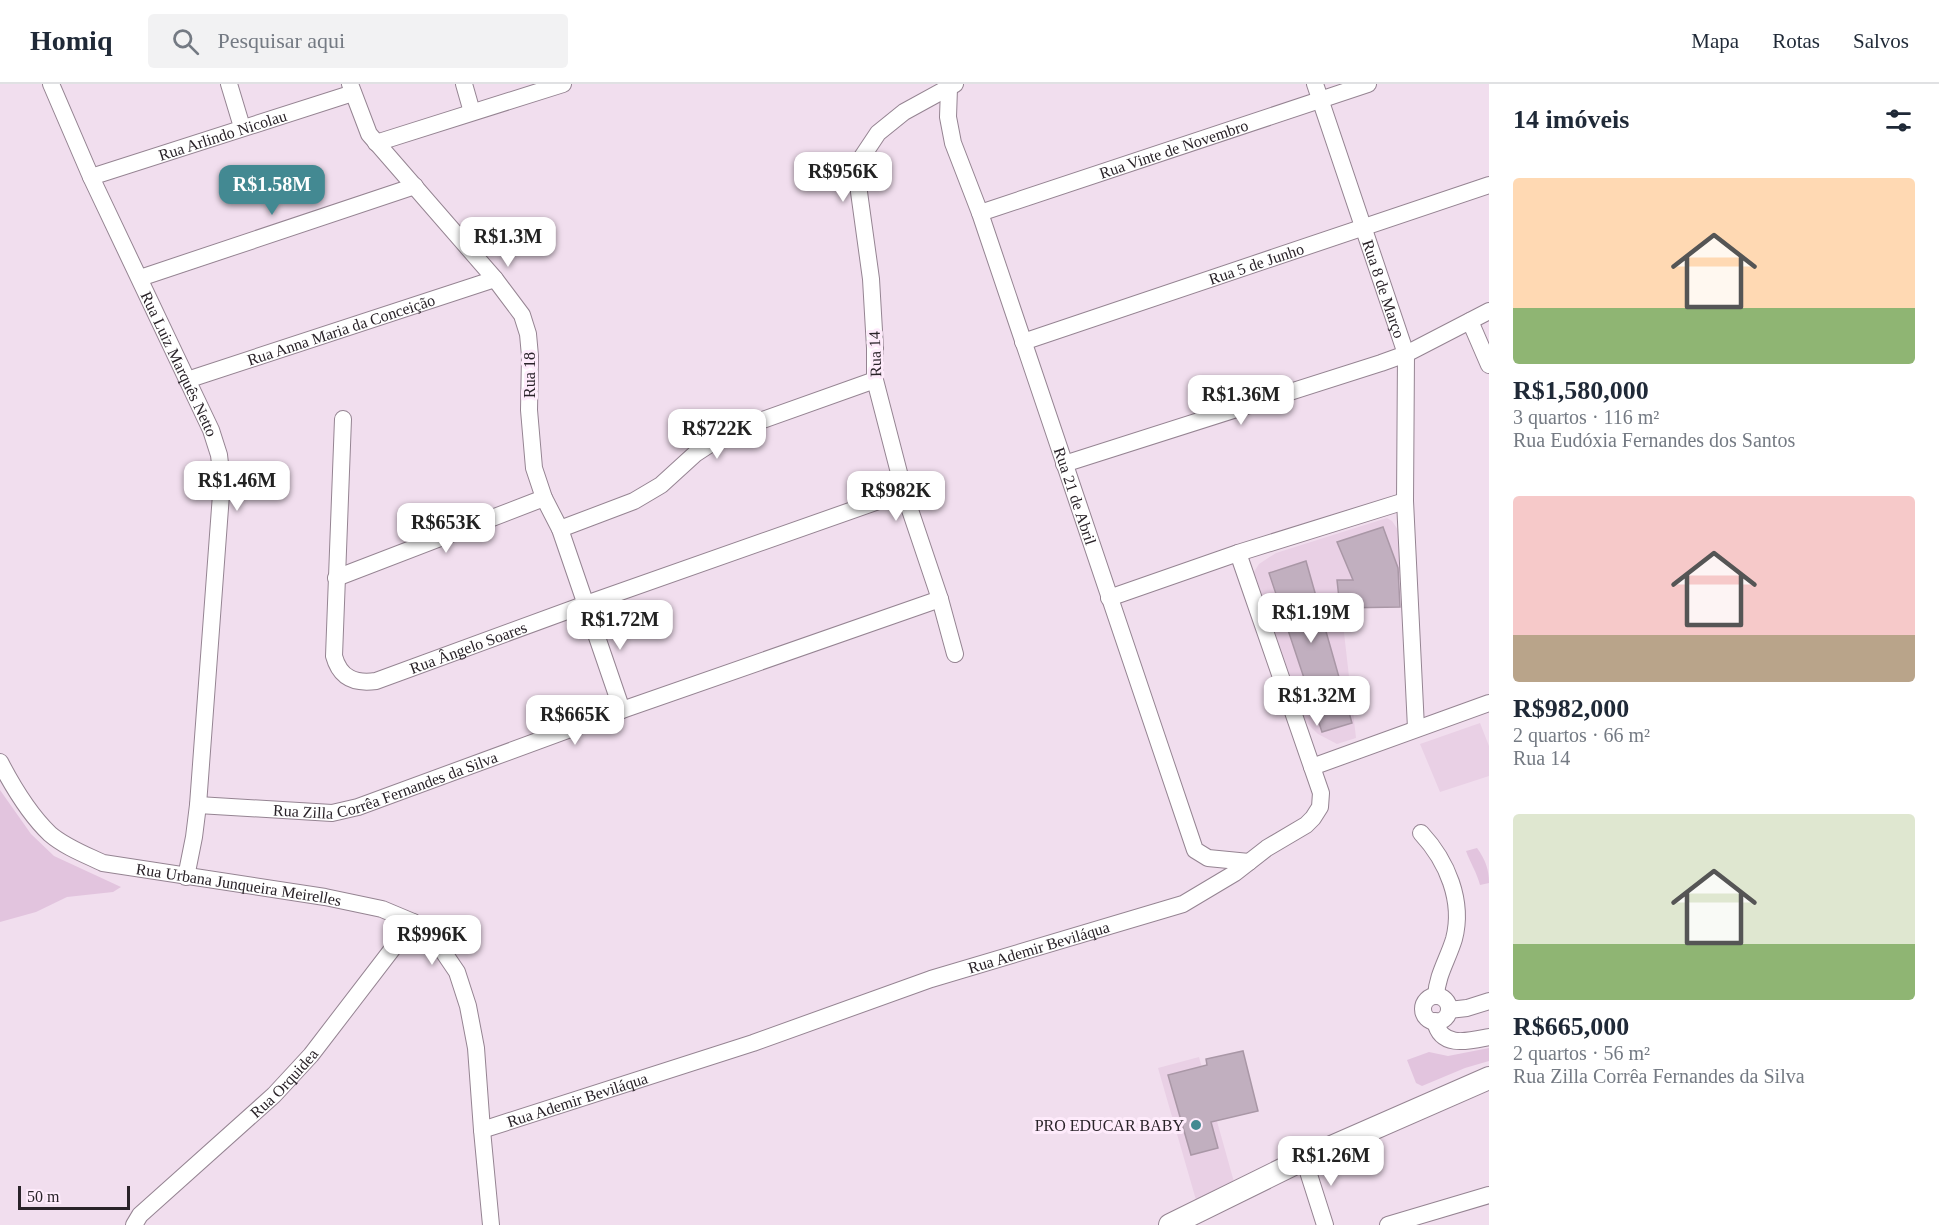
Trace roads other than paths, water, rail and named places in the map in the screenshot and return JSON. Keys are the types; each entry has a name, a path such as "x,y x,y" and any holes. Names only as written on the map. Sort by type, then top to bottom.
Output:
{"street":[{"name":"Rua Luiz Marquês Netto","path":"51,84 91,177 211,430 219,455 222,481 198,804 186,877"},
{"path":"229,84 242,127"},
{"path":"464,84 472,112"},
{"path":"376,143 563,84"},
{"name":"Rua 8 de Março","path":"1315,84 1406,354 1405,501 1416,728"},
{"name":"Rua Vinte de Novembro","path":"980,213 1368,84"},
{"name":"Rua 21 de Abril","path":"952,86 948,117 953,143 980,213 1195,850 1208,858 1248,862"},
{"name":"Rua 14","path":"952,86 904,112 878,133 862,157 859,192 870,279 875,380 904,492 940,599 955,654"},
{"name":"Rua Arlindo Nicolau","path":"91,177 352,89"},
{"name":"Rua 18","path":"352,89 364,126 376,143 495,279 522,315 528,334 530,356 531,442 534,468 544,498 560,529 622,710"},
{"name":"Rua 5 de Junho","path":"1023,342 1489,185"},
{"path":"140,278 415,186"},
{"name":"Rua Anna Maria da Conceição","path":"186,380 495,279"},
{"path":"1064,464 1382,363 1406,354 1489,311"},
{"path":"1470,321 1489,364"},
{"path":"560,529 634,501 661,485 695,454 718,439 746,426 875,380"},
{"name":"Rua Ângelo Soares","path":"343,419 334,656 341,670 357,682 376,681 904,492"},
{"path":"336,578 544,498"},
{"path":"1109,598 1238,553 1405,501"},
{"name":"Rua Ademir Beviláqua","path":"482,1130 753,1043 931,979 1183,904 1235,873 1267,848 1306,825 1313,818 1322,800 1238,553"},
{"name":"Rua Zilla Corrêa Fernandes da Silva","path":"198,804 332,813 357,807 622,710 940,599"},
{"path":"1312,767 1489,703"},
{"name":"Rua Urbana Junqueira Meirelles","path":"0,762 35,817 51,835 70,848 103,863 325,897 382,909 413,922 438,944 457,972 468,1006 476,1048 491,1225"},
{"path":"1421,833 1437,852 1448,872 1457,916 1454,939 1439,978 1436,996"},
{"name":"Rua Orquidea","path":"134,1225 140,1215 282,1087 311,1055 413,922"},
{"path":"1436,996 1447,1002 1449,1010 1446,1017 1435,1021 1427,1018 1424,1010 1425,1002 1436,996"},
{"path":"1449,1010 1467,1008 1489,1001"},
{"path":"1435,1021 1442,1036 1455,1042 1489,1037"},
{"path":"1170,1225 1304,1159 1489,1078"},
{"path":"1304,1159 1325,1225"},
{"path":"1388,1225 1489,1195"}],"place":[{"name":"PRO EDUCAR BABY","path":"1196,1125"}]}
